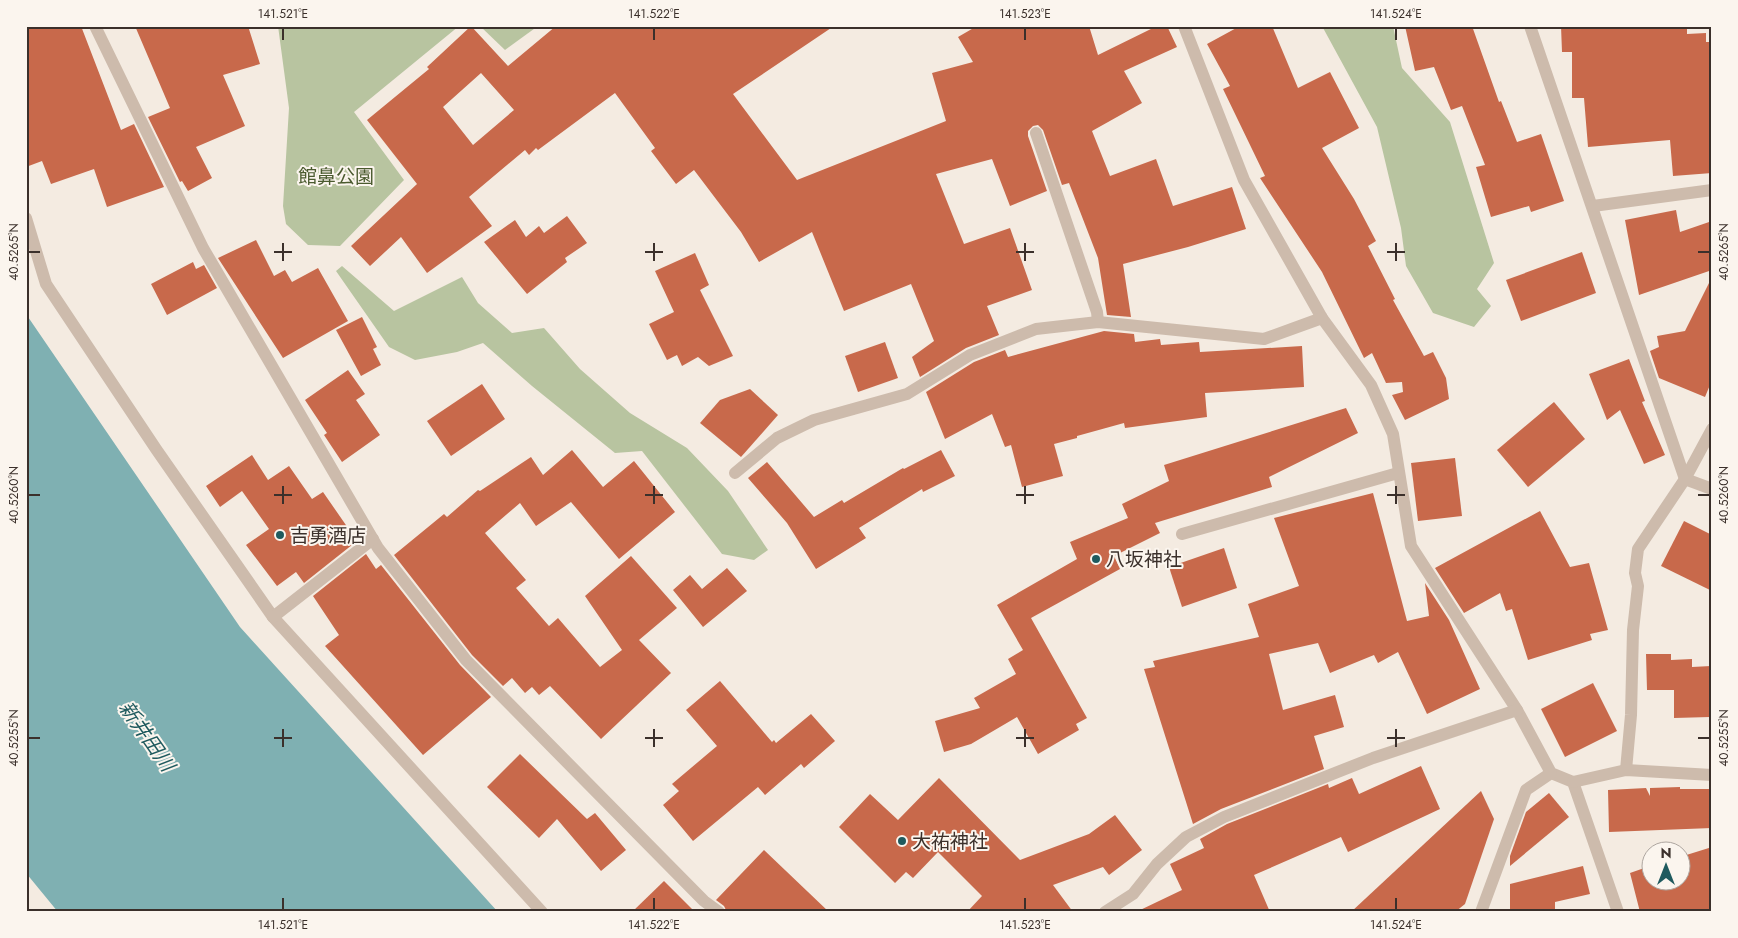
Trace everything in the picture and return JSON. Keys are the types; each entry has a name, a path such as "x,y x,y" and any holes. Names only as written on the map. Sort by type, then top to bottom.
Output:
{"street":[{"path":"95,26 203,248 373,539 466,660 704,901 719,912"},
{"path":"1184,26 1244,180 1322,318 1371,385 1393,434 1411,546 1517,710 1551,773 1573,782 1626,770 1712,775"},
{"path":"1530,26 1685,479"},
{"path":"1036,133 1098,312 1098,322"},
{"path":"1593,206 1712,190"},
{"path":"26,218 46,284 150,441 273,617 542,912"},
{"path":"735,474 785,435 814,420 907,394 970,355 1036,329 1098,322 1264,339 1322,318"},
{"path":"1626,770 1631,715 1633,630 1638,586 1635,573 1638,549 1685,479 1712,429"},
{"path":"1182,534 1398,472"},
{"path":"1685,479 1712,489"},
{"path":"273,617 373,539"},
{"path":"1105,912 1133,894 1157,864 1186,837 1224,817 1373,758 1517,710"},
{"path":"1481,912 1526,790 1551,773"},
{"path":"1573,782 1618,912"}],"green space":[{"name":"館鼻公園","path":"278,26 459,26 354,112 404,180 340,246 308,245 286,224 283,206 289,108"},
{"path":"480,26 538,26 505,50"},
{"path":"1322,26 1393,26 1402,68 1450,122 1494,263 1477,289 1491,306 1474,327 1433,313 1406,266 1401,228 1377,127"},
{"path":"342,266 394,311 462,277 478,303 512,333 544,328 580,369 630,413 687,448 728,491 768,550 754,560 722,554 642,451 615,453 532,386 483,343 457,352 415,360 389,347 336,271"}],"water":[{"name":"新井田川","path":"26,314 240,627 498,912 58,912 26,873"}],"building":[{"path":"26,26 81,26 121,130 134,124 164,187 107,207 94,169 51,184 42,161 26,167"},
{"path":"135,26 248,26 260,64 223,75 245,126 196,147 212,178 188,191 182,181 180,182 148,117 170,108"},
{"path":"471,26 508,66 556,26 834,26 733,94 797,180 946,121 932,73 973,62 958,37 977,26 1089,26 1098,55 1157,26 1167,26 1177,47 1124,71 1142,103 1092,131 1110,176 1156,159 1173,206 1232,187 1246,229 1123,264 1131,317 1107,315 1098,258 1069,183 1062,185 1043,130 1038,125 1033,126 1028,131 1028,136 1047,191 1010,206 992,159 936,174 964,244 1010,228 1032,290 987,306 999,335 966,348 920,377 912,357 934,341 911,284 844,311 812,232 759,262 741,232 694,170 676,184 651,151 655,148 615,93 538,150 536,148 529,155 525,150 469,197 492,226 427,273 401,237 370,266 351,246 417,184 367,120 429,69 427,67","holes":["481,73 514,110 473,145 443,107"]},
{"path":"1240,26 1272,26 1298,88 1330,72 1359,128 1322,148 1354,199 1376,241 1368,246 1395,299 1393,300 1424,356 1433,352 1446,378 1449,399 1405,420 1392,395 1403,392 1402,382 1386,383 1372,353 1364,358 1322,272 1260,178 1265,176 1223,89 1230,86 1207,44"},
{"path":"1405,26 1472,26 1499,102 1501,101 1517,142 1541,134 1564,201 1531,212 1529,206 1491,217 1476,167 1485,165 1462,106 1451,110 1434,67 1415,71"},
{"path":"1561,26 1687,26 1687,34 1706,33 1706,42 1712,42 1712,173 1673,176 1670,140 1588,147 1584,98 1572,98 1572,52 1562,52"},
{"path":"1676,210 1680,232 1712,221 1712,270 1639,295 1625,220"},
{"path":"567,216 587,243 565,258 567,262 527,294 484,242 515,220 526,237 539,226 544,233"},
{"path":"256,240 274,276 285,270 292,282 318,268 348,321 283,358 218,258"},
{"path":"1582,252 1596,293 1521,321 1506,280"},
{"path":"695,253 709,285 700,290 733,356 709,366 698,357 682,366 677,355 667,360 649,324 674,312 655,271"},
{"path":"193,262 196,269 204,265 217,288 167,315 151,284"},
{"path":"1712,277 1712,380 1705,397 1659,378 1650,351 1659,347 1657,336 1685,331"},
{"path":"362,317 377,347 373,349 381,365 361,376 336,330"},
{"path":"1104,331 1134,334 1135,342 1160,339 1161,345 1199,342 1200,352 1302,346 1304,387 1205,393 1207,417 1125,428 1124,423 1054,444 1063,476 1022,487 1011,445 1005,447 992,414 945,439 926,392 974,362 1005,350 1008,357"},
{"path":"885,342 898,378 858,392 845,356"},
{"path":"1629,359 1645,401 1642,402 1665,455 1644,464 1620,410 1607,420 1589,374"},
{"path":"348,370 365,394 356,400 380,435 342,462 324,435 327,433 305,400"},
{"path":"482,384 505,419 451,456 427,421"},
{"path":"750,389 778,415 741,457 700,423 720,400"},
{"path":"1554,402 1585,439 1528,487 1497,450"},
{"path":"1346,408 1358,433 1269,477 1272,487 1155,523 1160,533 1114,556 1120,569 1031,618 1087,718 1076,724 1079,730 1038,754 1017,717 971,744 944,752 935,721 980,708 974,698 1016,674 1008,659 1023,650 997,605 1077,559 1070,542 1128,518 1122,504 1169,481 1164,465"},
{"path":"572,450 603,487 634,461 675,512 619,559 571,502 536,526 520,503 485,533 526,580 516,588 549,626 558,618 600,667 622,650 585,596 631,556 677,608 639,640 671,673 601,739 550,686 539,695 532,687 525,693 512,678 503,686 472,655 394,555 444,514 447,517 478,490 480,491 531,457 543,475"},
{"path":"941,450 955,476 923,492 922,489 859,528 866,538 816,569 787,523 748,478 767,462 814,517 842,500 844,503 903,468"},
{"path":"252,455 268,480 289,466 312,499 323,492 357,541 304,583 296,572 277,586 246,545 269,529 242,491 220,507 206,486"},
{"path":"1455,458 1462,516 1418,521 1411,463"},
{"path":"1373,493 1407,621 1429,616 1425,583 1449,620 1480,689 1427,714 1398,652 1378,663 1374,655 1330,673 1318,643 1269,654 1283,710 1335,695 1344,727 1314,736 1324,769 1221,809 1193,824 1144,669 1155,667 1153,661 1259,637 1248,604 1299,586 1274,518"},
{"path":"1540,511 1570,567 1589,563 1608,630 1590,634 1592,640 1528,660 1512,609 1506,611 1500,593 1464,613 1435,568"},
{"path":"1684,521 1712,535 1712,591 1661,566"},
{"path":"1224,548 1237,588 1182,607 1169,567"},
{"path":"366,554 376,569 381,565 460,665 491,697 423,755 325,646 339,635 313,596"},
{"path":"727,568 747,591 703,627 673,590 690,575 702,589"},
{"path":"1646,654 1671,654 1671,660 1692,659 1692,667 1711,666 1710,717 1674,718 1674,690 1647,690"},
{"path":"720,681 772,742 774,740 776,743 811,714 835,741 804,768 801,764 765,795 758,787 693,841 663,805 679,791 672,784 717,746 686,710"},
{"path":"1593,683 1617,731 1565,757 1541,709"},
{"path":"520,754 587,819 595,813 626,850 601,871 557,819 539,838 487,787"},
{"path":"1421,766 1440,809 1348,852 1341,837 1254,875 1270,912 1136,912 1182,890 1170,864 1204,848 1200,839 1227,824 1328,784 1329,788 1352,778 1359,794"},
{"path":"939,778 1020,860 1089,834 1115,815 1142,850 1109,875 1103,867 1053,885 1073,912 967,912 982,896 938,852 913,878 906,872 895,883 839,827 870,794 898,820"},
{"path":"1680,787 1680,789 1712,789 1712,828 1609,832 1608,790 1646,788 1650,796 1650,788"},
{"path":"1481,791 1494,819 1465,904 1455,912 1351,912"},
{"path":"1549,793 1569,817 1510,866 1510,856 1526,812"},
{"path":"1712,847 1712,912 1640,912 1630,873 1640,870 1640,890 1690,890 1690,854"},
{"path":"764,850 829,912 727,912 724,906 716,900"},
{"path":"1583,866 1590,894 1555,902 1555,912 1510,912 1510,884"},
{"path":"664,881 695,912 632,912"}],"place":[{"name":"吉勇酒店","path":"280,535"},
{"name":"八坂神社","path":"1096,559"},
{"name":"大祐神社","path":"902,841"}]}
